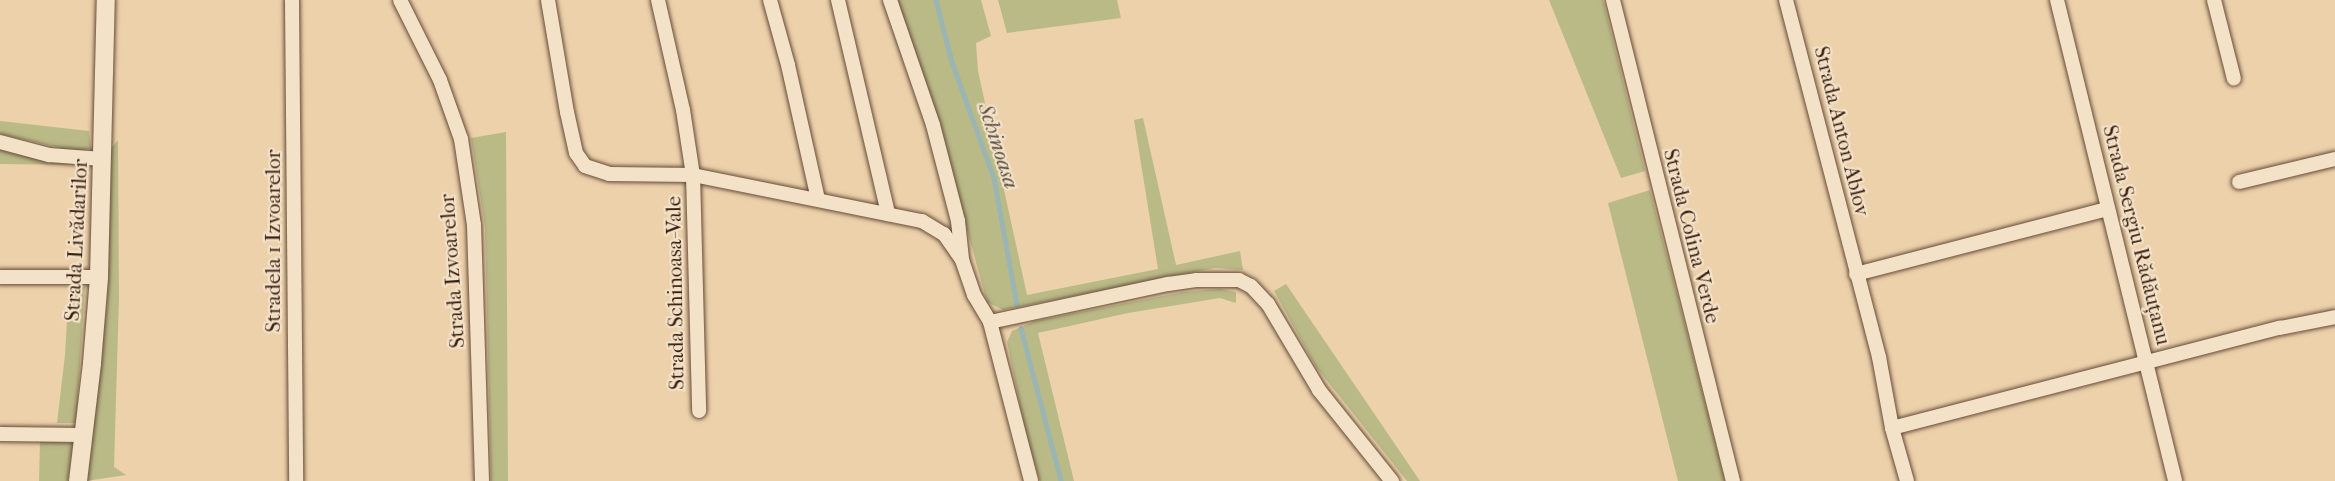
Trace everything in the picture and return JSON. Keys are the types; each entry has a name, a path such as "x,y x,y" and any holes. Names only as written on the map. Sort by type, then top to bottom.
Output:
{"street":[{"name":"Strada Livădarilor","path":"78,481 99,277 106,0"},
{"name":"Stradela 1 Izvoarelor","path":"292,0 296,481"},
{"name":"Strada Izvoarelor","path":"400,0 440,80 461,139 474,225 483,481"},
{"name":"Strada Schinoasa-Vale","path":"548,0 576,153 585,166 609,174 693,175 922,221 944,234 962,261"},
{"name":"Strada Schinoasa-Vale","path":"658,0 683,110 693,175 699,411"},
{"path":"771,0 818,199"},
{"path":"838,0 888,214"},
{"name":"Strada Schinoasa-Vale","path":"890,0 933,125 958,221 962,261 974,295 990,322 1031,481"},
{"name":"Strada Colina Verde","path":"1612,0 1732,481"},
{"name":"Strada Anton Ablov","path":"1786,0 1879,357 1892,428 1907,481"},
{"name":"Strada Sergiu Rădăuțanu","path":"2057,0 2175,481"},
{"path":"2214,0 2234,79"},
{"path":"0,142 49,154 103,159"},
{"path":"2239,182 2335,159"},
{"path":"1856,274 2109,209"},
{"path":"0,277 99,277"},
{"path":"990,322 1168,284 1196,280 1239,280 1251,286 1268,304 1319,390 1392,481"},
{"path":"1892,428 2335,316"},
{"path":"0,434 84,435"}],"green space":[{"path":"898,0 981,0 991,36 976,43 978,71 1027,295 1158,269 1134,120 1143,118 1176,265 1240,251 1243,270 1215,268 1003,310 987,302 930,95"},
{"path":"998,0 1117,0 1121,18 1007,33"},
{"path":"1549,0 1603,0 1645,171 1621,178"},
{"path":"0,121 89,131 91,148 79,152 0,134"},
{"path":"506,132 508,481 491,481 485,227 471,138"},
{"path":"118,140 119,297 114,467 126,475 86,481 107,303 109,151"},
{"path":"0,148 48,159 87,165 0,164"},
{"path":"1650,190 1725,481 1678,481 1608,203"},
{"path":"1286,284 1420,481 1407,481 1316,367 1274,291"},
{"path":"69,286 85,287 76,423 57,423 65,355"},
{"path":"1220,289 1236,292 1236,303 1220,298 1128,313 1038,333 1074,481 1040,481 1026,434 1007,342 1012,331 1035,321 1183,292"},
{"path":"40,441 73,443 68,481 39,481"}],"waterway":[{"name":"Schinoasa","path":"936,0 952,62 994,178 1017,304"},
{"name":"Schinoasa","path":"1021,328 1061,481"}]}
